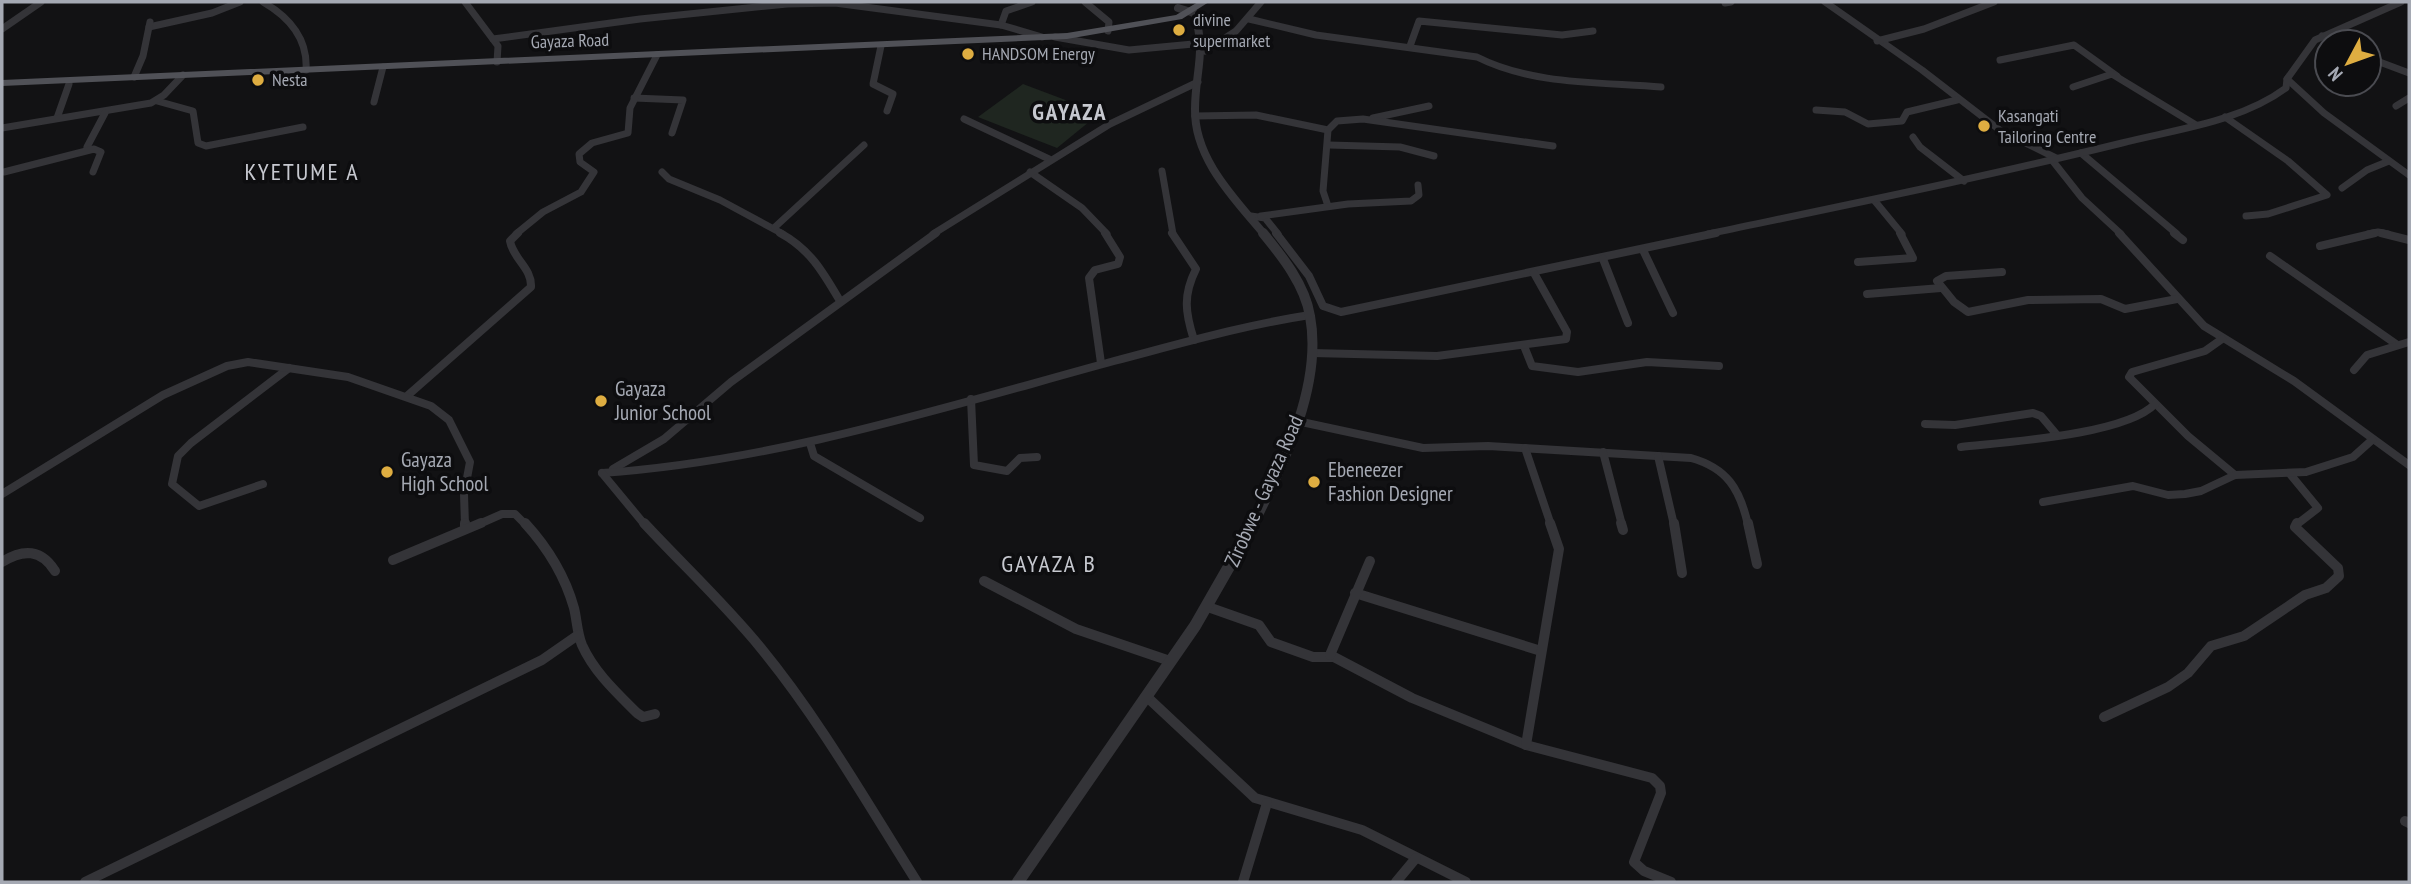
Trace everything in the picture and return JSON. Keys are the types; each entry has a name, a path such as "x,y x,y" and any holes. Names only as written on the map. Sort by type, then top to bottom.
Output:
{"main road":[{"name":"Gayaza Road","path":"2,83 1055,37 1108,31 1139,24 1198,2"},
{"name":"Gayaza Road","path":"1176,11 1192,11 1204,2"}],"street":[{"path":"2,29 41,2"},
{"path":"134,77 144,56 150,24 212,13 240,2"},
{"path":"263,2 277,9 299,36 308,53 306,70"},
{"path":"465,2 498,46 497,62"},
{"path":"1001,26 1006,11 1032,2"},
{"path":"1084,2 1109,22 1108,31"},
{"path":"1055,37 1093,47 1125,51 1163,50 1227,40 1249,19 1261,2"},
{"path":"1825,2 1923,71 1957,100 2015,141 2054,159 2082,198 2138,251 2177,299 2222,339 2294,381 2409,465"},
{"path":"1877,41 1924,29 1994,2"},
{"path":"2341,28 2401,2"},
{"path":"493,39 589,24 800,3 846,3 1001,26 1042,37"},
{"path":"1176,11 1203,42"},
{"path":"1192,11 1203,42"},
{"path":"1249,19 1316,35 1476,57 1497,67 1555,78 1661,87"},
{"path":"1410,46 1419,21 1562,35 1593,31"},
{"name":"Zirobwe - Gayaza Road","path":"1018,882 1208,607 1257,513 1307,393 1312,353 1310,316 1287,263 1256,216 1212,167 1200,141 1195,116 1203,42"},
{"path":"2287,79 2296,74 2313,43"},
{"path":"2000,60 2074,45 2196,125"},
{"path":"881,46 873,84 893,94 887,111"},
{"path":"407,396 531,287 530,273 510,248 510,241 536,217 575,195 592,179 594,172 580,162 579,154 592,143 628,134 626,124 634,99 657,55"},
{"path":"2383,63 2409,73"},
{"path":"374,102 383,67"},
{"path":"2073,87 2112,74 2119,77"},
{"path":"157,101 183,75"},
{"path":"1256,216 1309,276 1323,306 1333,312 1603,259 1964,181 2196,125 2269,102 2286,88 2287,79"},
{"path":"2287,79 2314,105 2409,175"},
{"path":"602,473 646,452 731,382 951,222 1049,159 1110,124 1198,82"},
{"path":"57,118 69,84"},
{"path":"2396,106 2409,98"},
{"path":"634,99 683,100 673,133"},
{"path":"1816,110 1841,111 1870,124 1902,121 1909,111 1957,100"},
{"path":"2,128 101,111 105,113 157,101 193,111 198,143 206,146 303,127"},
{"path":"1371,120 1380,115 1429,106"},
{"path":"87,148 105,113"},
{"path":"1195,116 1256,115 1328,130 1343,120 1371,120 1553,146"},
{"path":"2225,117 2288,161 2327,195 2268,214 2246,216"},
{"path":"964,119 1049,159"},
{"path":"1328,130 1329,145 1323,191 1328,206"},
{"path":"1913,137 1920,147 1964,181"},
{"path":"775,228 864,145"},
{"path":"1329,145 1391,146 1434,156"},
{"path":"4,172 94,149 101,152 93,172"},
{"path":"2081,153 2183,240"},
{"path":"2342,188 2367,170 2389,161"},
{"path":"1162,171 1170,203 1174,239 1196,269 1186,290 1188,322 1194,340"},
{"path":"663,172 668,179 720,200 775,228 816,260 840,302"},
{"path":"1030,172 1081,206 1107,231 1121,257 1118,264 1095,270 1089,278 1101,363"},
{"path":"1256,216 1328,206 1411,201 1419,195 1418,185"},
{"path":"1858,262 1913,258 1903,236 1874,200"},
{"path":"2320,246 2378,232 2409,240"},
{"path":"1643,250 1673,313"},
{"path":"2270,256 2396,344"},
{"path":"1603,259 1628,323"},
{"path":"2001,272 1937,279 1941,288 1960,307 1972,313 2028,300 2101,299 2119,308 2129,309 2177,299"},
{"path":"1312,353 1421,356 1524,346 1569,337 1534,273"},
{"path":"1867,294 1941,288"},
{"path":"602,473 662,469 810,443 1101,363 1278,320 1310,316"},
{"path":"2222,339 2205,351 2131,373 2130,381 2188,436 2235,475"},
{"path":"2354,370 2367,355 2409,342"},
{"path":"1524,346 1532,366 1557,371 1578,372 1647,362 1719,366"},
{"path":"2,494 71,450 220,366 242,361 348,377 431,406 449,420 453,432 465,446 470,462 464,494 465,529"},
{"path":"263,484 199,506 172,484 178,456 191,443 289,368"},
{"path":"971,399 974,465 1007,471 1020,458 1037,457"},
{"path":"1961,447 2057,435 2136,419 2153,411 2155,404"},
{"path":"1925,424 1955,425 2033,413 2041,416 2057,435"},
{"path":"1297,421 1423,448 1525,448 1700,460 1716,465 1729,475 1742,505 1757,564"},
{"path":"2043,502 2133,486 2165,495 2201,491 2235,475 2290,474 2341,463 2353,457 2372,440"},
{"path":"810,443 814,456 920,518"},
{"path":"1525,448 1559,549 1526,745"},
{"path":"646,452 662,469"},
{"path":"1603,452 1623,530"},
{"path":"1658,456 1675,527 1682,573"},
{"path":"602,473 622,500 727,607 806,704 917,882"},
{"path":"2104,717 2168,687 2188,673 2211,646 2244,636 2305,595 2326,588 2339,576 2338,568 2295,527 2297,522 2318,508 2290,474"},
{"path":"393,560 507,513 520,519 546,552 566,589 577,619 578,635 591,659 620,696 643,717 655,714"},
{"path":"2,562 24,551 34,551 48,558 55,570"},
{"path":"1330,655 1370,561"},
{"path":"984,581 1076,629 1170,662"},
{"path":"1355,593 1541,651"},
{"path":"1208,607 1258,625 1271,642 1313,657 1330,655 1412,698 1526,745 1596,761 1657,783 1661,793 1634,862 1644,871 1671,882"},
{"path":"85,882 529,666 578,635"},
{"path":"1146,696 1244,790 1267,803 1363,830 1466,882"},
{"path":"1243,882 1267,803"},
{"path":"1396,882 1416,858"}],"shaded area":[{"path":"1023,84 1100,113 1057,148 978,117"}],"place":[{"name":"divine supermarket","path":"1179,30"},
{"name":"HANDSOM Energy","path":"968,54"},
{"name":"Nesta","path":"258,80"},
{"name":"Kasangati Tailoring Centre","path":"1984,126"},
{"name":"Gayaza Junior School","path":"601,401"},
{"name":"Gayaza High School","path":"387,472"},
{"name":"Ebeneezer Fashion Designer","path":"1314,482"}],"district":[{"name":"GAYAZA","path":"1070,112"},
{"name":"KYETUME A","path":"302,172"},
{"name":"GAYAZA B","path":"1049,564"}]}
